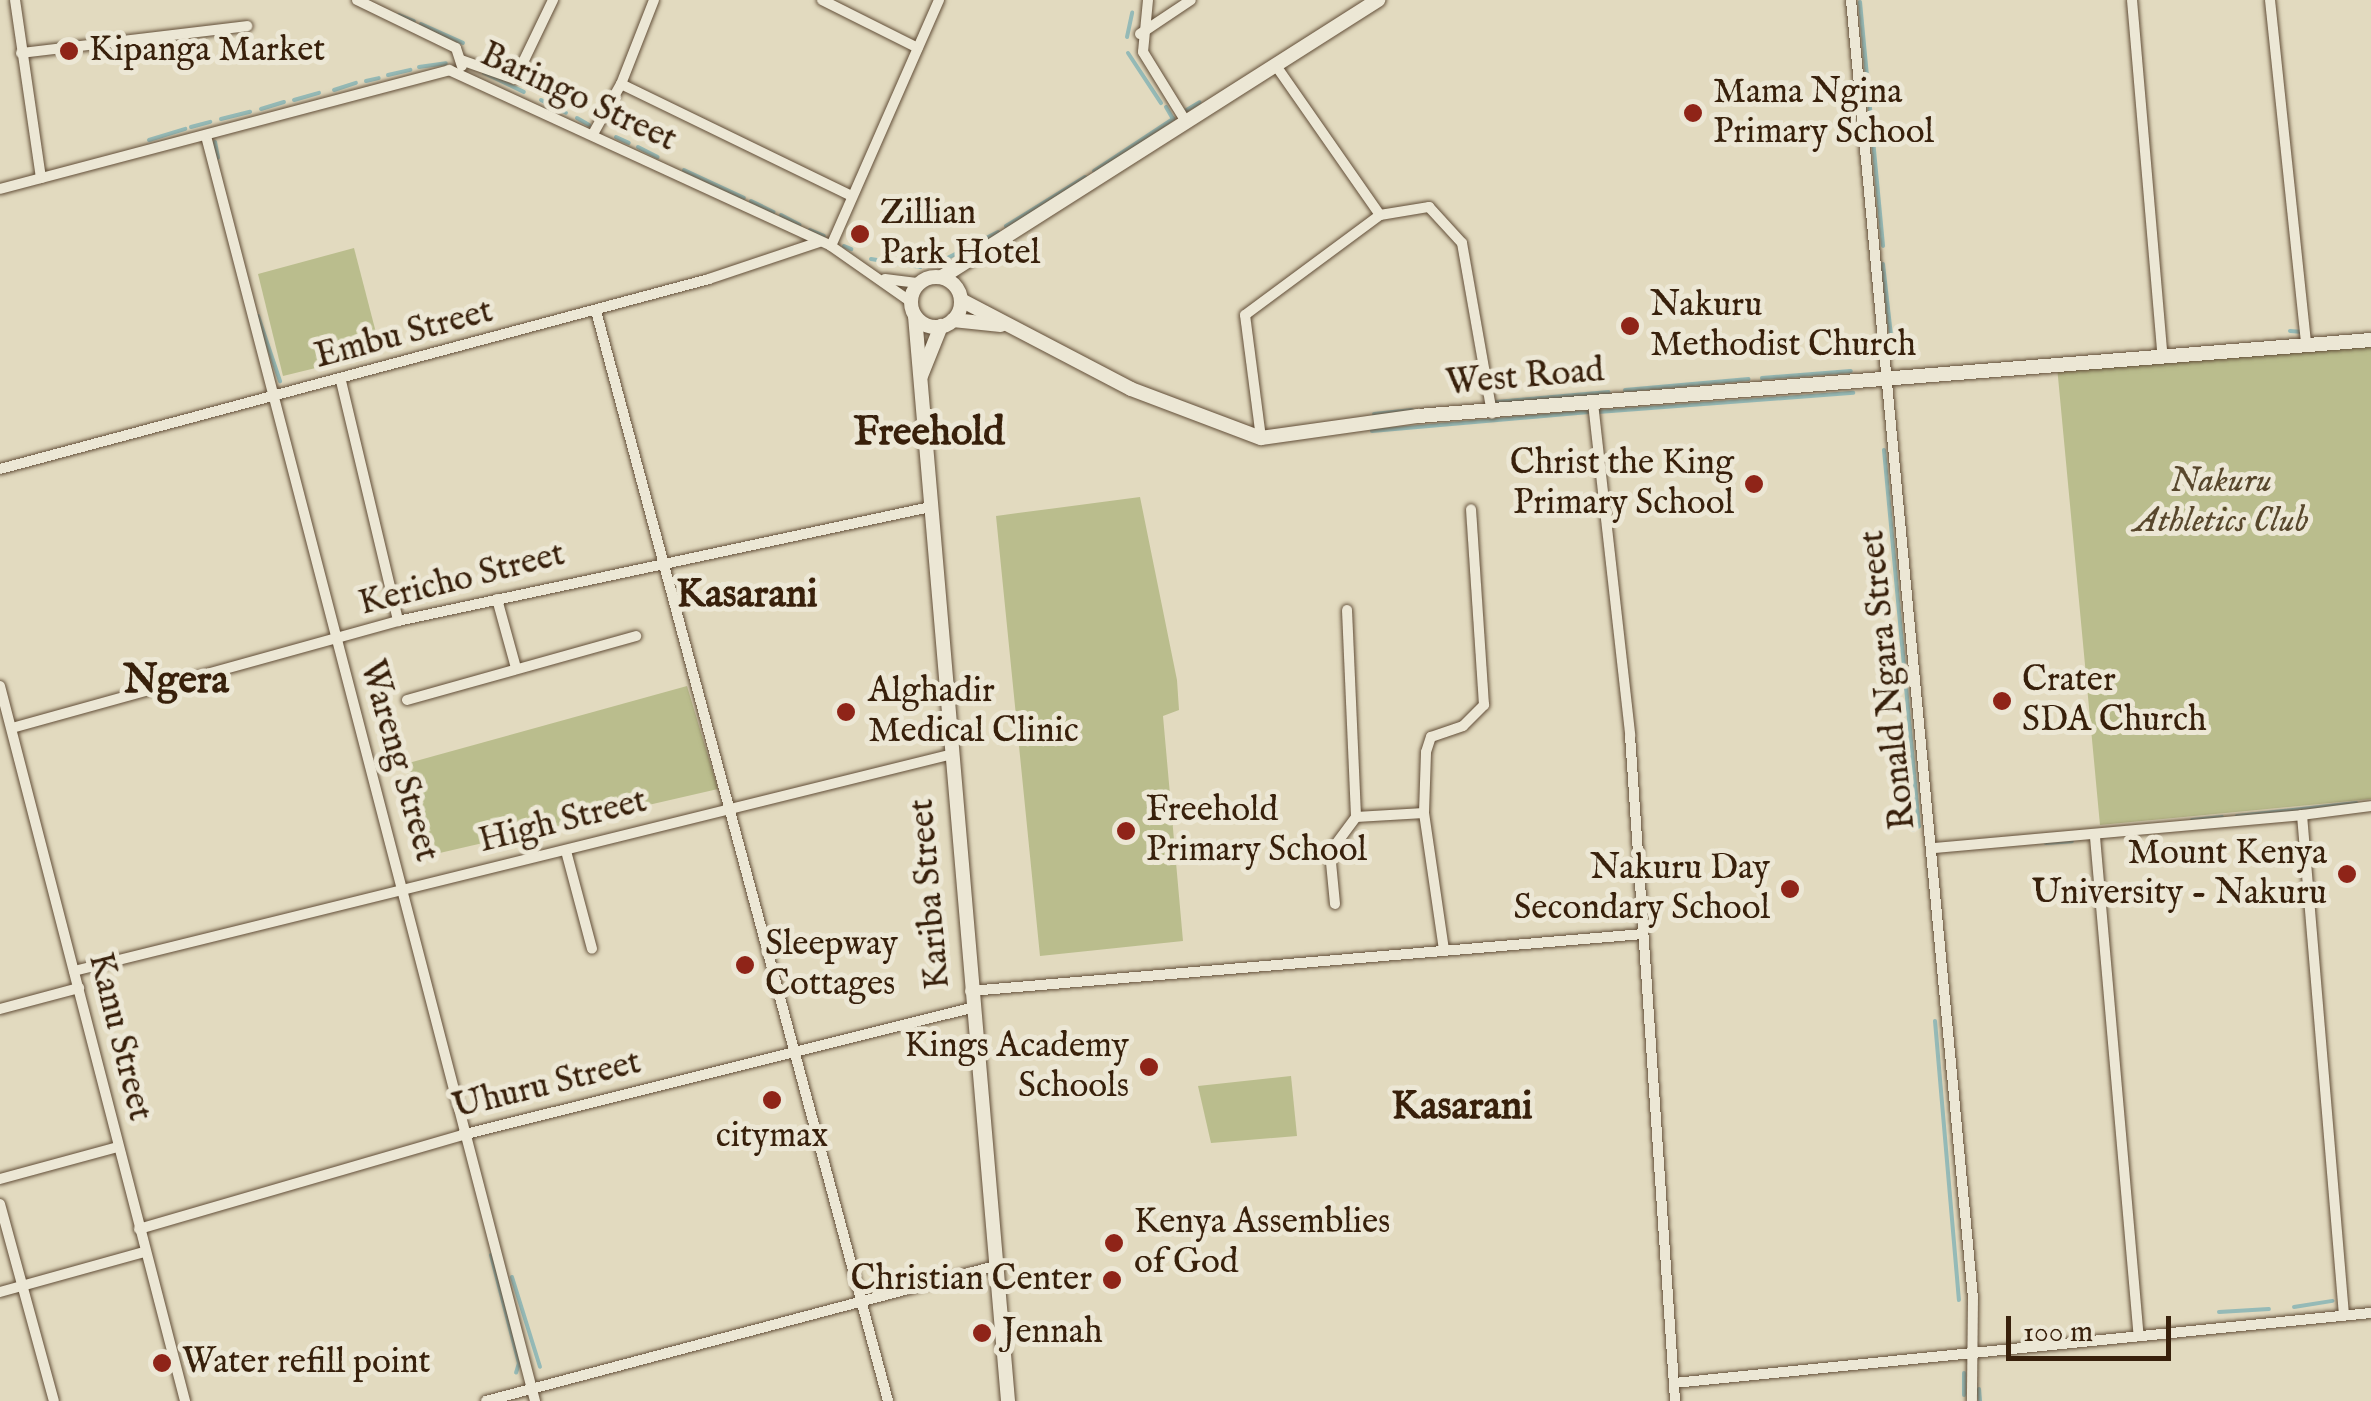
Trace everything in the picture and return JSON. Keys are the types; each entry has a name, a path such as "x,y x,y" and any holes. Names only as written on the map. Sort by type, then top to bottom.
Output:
{"street":[{"path":"15,0 41,178"},
{"path":"357,0 456,48 462,66 515,79 552,0"},
{"path":"593,134 621,84 654,0"},
{"path":"822,0 918,48"},
{"path":"831,246 939,0"},
{"path":"1148,0 1140,34 1149,65 1185,120"},
{"path":"1140,34 1191,0"},
{"path":"913,309 919,283 942,277 977,256 1378,0"},
{"name":"Ronald Ngara Street","path":"1851,0 1934,848 1974,1354 1972,1401"},
{"path":"2132,0 2163,358"},
{"path":"2270,0 2306,346"},
{"path":"22,53 247,26"},
{"name":"Baringo Street","path":"0,189 326,108 416,74 462,66 593,134 831,246 884,279 913,309"},
{"path":"1276,66 1380,214"},
{"path":"621,84 852,196"},
{"name":"Wareng Street","path":"206,136 336,639 406,889 462,1134 534,1395"},
{"path":"1261,438 1245,314 1380,214 1424,205 1462,243 1492,413"},
{"name":"Embu Street","path":"0,469 596,311 818,242"},
{"path":"918,381 977,256"},
{"name":"West Road","path":"942,277 959,295 1007,326 1131,389 1261,438 1418,416 2371,340"},
{"name":"Baringo Street","path":"884,279 919,283"},
{"name":"West Road","path":"913,309 947,323 1007,326"},
{"name":"Kariba Street","path":"913,309 969,991 1008,1401"},
{"path":"596,311 888,1401"},
{"path":"342,380 398,621"},
{"path":"1592,403 1624,668 1675,1401"},
{"name":"Kericho Street","path":"12,728 398,621 664,560 930,507"},
{"path":"1444,950 1424,813 1430,737 1462,726 1484,705 1471,509"},
{"path":"497,599 516,668"},
{"path":"1335,904 1330,852 1356,816 1347,610"},
{"path":"407,700 636,636"},
{"name":"Kanu Street","path":"0,686 185,1401"},
{"name":"High Street","path":"74,971 566,850 728,806 949,755"},
{"path":"1934,848 2095,836 2371,806"},
{"path":"1356,816 1424,813"},
{"path":"2302,815 2328,1060 2344,1315"},
{"path":"2095,836 2138,1332"},
{"path":"566,850 592,949"},
{"path":"969,991 1643,934"},
{"path":"0,1009 79,988"},
{"name":"Uhuru Street","path":"139,1229 462,1134 971,1008"},
{"path":"0,1178 118,1147"},
{"path":"0,1204 54,1401"},
{"path":"0,1292 144,1252"},
{"path":"486,1401 534,1395 862,1298 995,1266"},
{"path":"1674,1383 1974,1354 2138,1332 2371,1313"}],"green space":[{"path":"354,248 381,352 283,376 258,274"},
{"name":"Nakuru Athletics Club","path":"2371,334 2371,799 2100,825 2057,366"},
{"path":"1140,497 1177,680 1179,710 1163,716 1183,941 1040,956 996,516"},
{"path":"687,686 718,789 431,855 405,764"},
{"path":"1291,1076 1297,1136 1211,1143 1198,1086"}],"waterway":[{"path":"1860,2 1883,246"},
{"path":"1127,37 1132,13"},
{"path":"399,15 414,21"},
{"path":"421,24 463,43"},
{"path":"1128,53 1161,103"},
{"path":"419,67 446,63"},
{"path":"388,75 410,70"},
{"path":"484,73 524,92"},
{"path":"366,81 379,78"},
{"path":"334,90 356,83"},
{"path":"294,100 319,93"},
{"path":"596,117 608,95"},
{"path":"541,100 566,113"},
{"path":"261,109 284,102"},
{"path":"1185,111 1200,102"},
{"path":"1094,171 1173,119 1166,107"},
{"path":"221,119 250,112"},
{"path":"577,118 589,125"},
{"path":"191,127 210,122"},
{"path":"149,140 185,129"},
{"path":"616,137 629,143"},
{"path":"215,142 218,158"},
{"path":"638,147 658,157"},
{"path":"684,170 744,198"},
{"path":"1006,226 1085,177"},
{"path":"751,201 774,212"},
{"path":"781,215 800,225"},
{"path":"810,230 824,236"},
{"path":"934,265 998,232"},
{"path":"844,246 851,249"},
{"path":"871,259 920,267"},
{"path":"1883,264 1893,353"},
{"path":"258,316 280,381"},
{"path":"2290,331 2303,332"},
{"path":"1762,378 1851,371"},
{"path":"1625,390 1749,379"},
{"path":"1496,402 1609,392"},
{"path":"1598,412 1853,393"},
{"path":"1374,414 1412,410"},
{"path":"1372,431 1589,412"},
{"path":"1884,450 1919,826 1913,830"},
{"path":"2237,816 2356,803"},
{"path":"2192,820 2222,817"},
{"path":"2046,843 2072,841"},
{"path":"1935,1021 1959,1300"},
{"path":"491,1255 519,1363 516,1373"},
{"path":"512,1277 540,1367"},
{"path":"2294,1307 2333,1301"},
{"path":"2219,1312 2269,1309"},
{"path":"1964,1373 1964,1395"},
{"path":"1979,1389 1980,1401"}],"place":[{"name":"Kipanga Market","path":"69,51"},
{"name":"Mama Ngina Primary School","path":"1693,113"},
{"name":"Zillian Park Hotel","path":"860,234"},
{"name":"Nakuru Methodist Church","path":"1630,326"},
{"name":"Christ the King Primary School","path":"1754,484"},
{"name":"Crater SDA Church","path":"2002,701"},
{"name":"Alghadir Medical Clinic","path":"846,712"},
{"name":"Freehold Primary School","path":"1126,831"},
{"name":"Mount Kenya University - Nakuru","path":"2347,874"},
{"name":"Nakuru Day Secondary School","path":"1790,889"},
{"name":"Sleepway Cottages","path":"745,965"},
{"name":"Kings Academy Schools","path":"1149,1067"},
{"name":"citymax","path":"772,1100"},
{"name":"Kenya Assemblies of God","path":"1114,1243"},
{"name":"Christian Center","path":"1112,1280"},
{"name":"Jennah","path":"982,1333"},
{"name":"Water refill point","path":"162,1363"}],"district":[{"name":"Freehold","path":"929,434"},
{"name":"Kasarani","path":"747,596"},
{"name":"Ngera","path":"176,682"},
{"name":"Kasarani","path":"1462,1108"}]}
